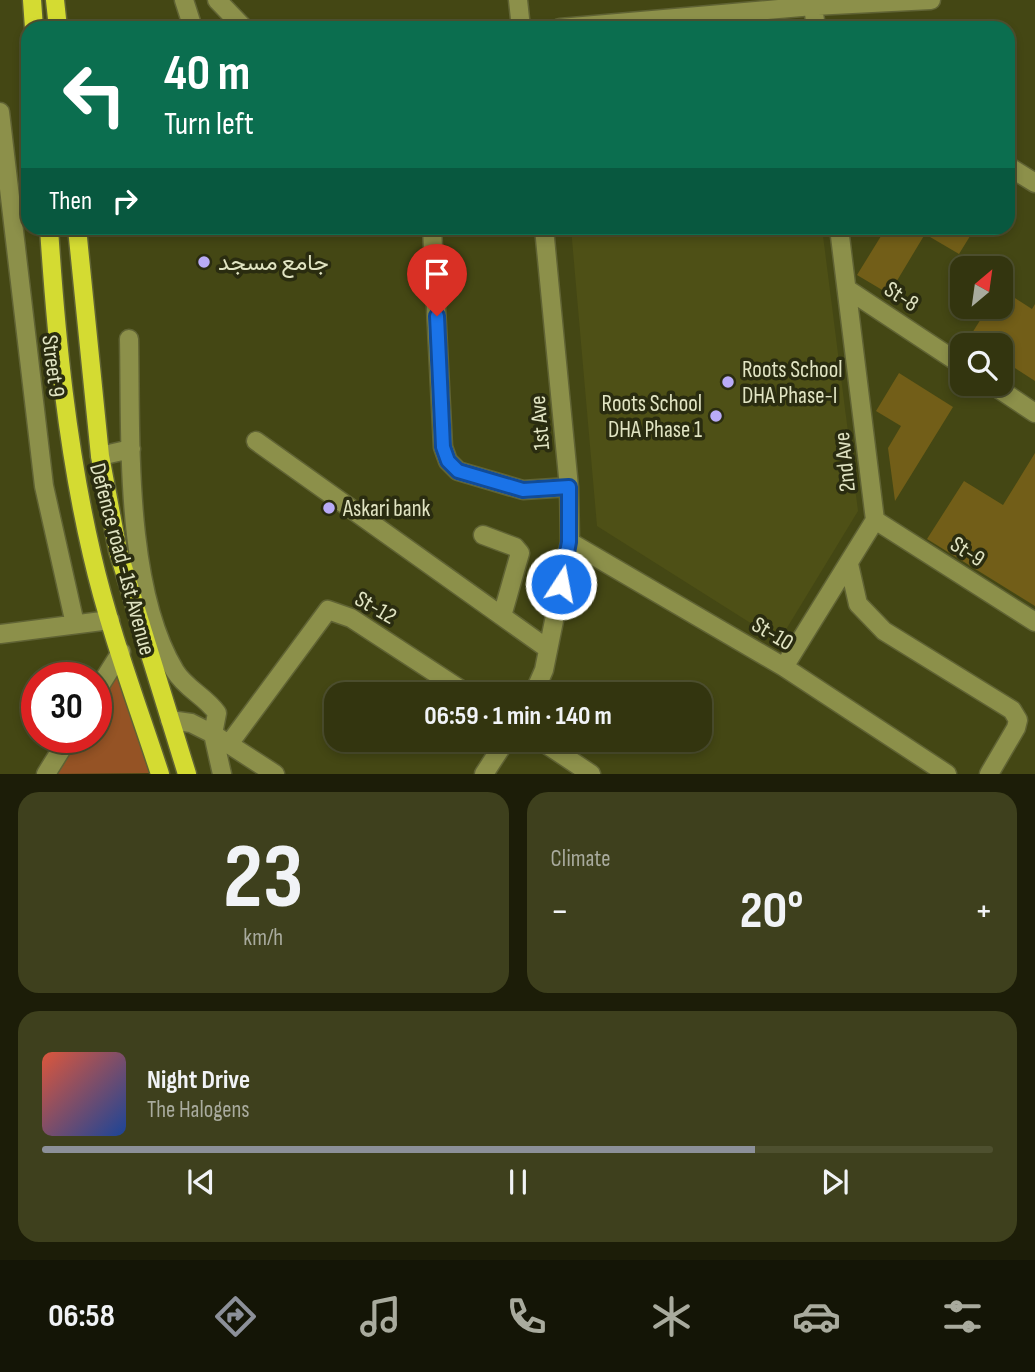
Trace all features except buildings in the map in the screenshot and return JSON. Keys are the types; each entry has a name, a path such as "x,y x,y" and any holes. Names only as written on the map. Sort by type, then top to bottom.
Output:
{"main road":[{"path":"32,0 34,21"},
{"path":"55,0 57,21"},
{"name":"Defence road -1st Avenue","path":"49,235 72,461 110,620 160,774"},
{"path":"50,246 78,236 100,456 118,551 187,774"}],"street":[{"path":"184,0 191,21"},
{"path":"216,0 237,21"},
{"path":"518,0 521,21"},
{"path":"640,21 813,6 930,0"},
{"path":"813,6 815,21"},
{"name":"Street 9","path":"0,112 44,486 75,624"},
{"path":"1015,170 1035,183"},
{"path":"432,235 443,447 448,461 458,471 523,490 569,487"},
{"name":"1st Ave","path":"539,682 544,670 569,542 569,487 545,235"},
{"name":"2nd Ave","path":"784,667 876,520 850,291 840,235"},
{"name":"St-8","path":"850,291 950,357"},
{"path":"129,340 133,513 153,617 175,671 184,684 217,713 213,734 222,774"},
{"path":"1010,396 1035,413"},
{"path":"256,440 548,649"},
{"path":"100,456 131,449"},
{"name":"St-9","path":"876,520 1035,622"},
{"path":"483,535 515,547 520,553 502,616"},
{"name":"St-10","path":"569,542 784,667 947,774"},
{"path":"849,564 858,604 884,631 1012,710 1018,720 1016,728 989,774"},
{"name":"St-12","path":"229,744 328,610 351,618 449,682"},
{"path":"0,634 110,620"},
{"path":"112,666 121,652"},
{"path":"170,720 191,723 213,734 275,774"},
{"path":"484,774 498,752"},
{"path":"558,752 592,774"},
{"path":"46,774 58,753"}],"shaded area":[{"name":"Roots School DHA Phase 1","path":"572,235 823,235 858,511 779,641 597,526"},
{"path":"121,652 160,773 46,774 59,753 112,753 112,666"}],"place":[{"name":"جامع مسجد","path":"204,262"},
{"name":"Roots School DHA Phase-I","path":"728,382"},
{"name":"Roots School DHA Phase 1","path":"716,416"},
{"name":"Askari bank","path":"329,508"}],"route":[{"path":"437,316 443,447 448,461 458,471 523,490 569,487 569,542 561,584"}]}
